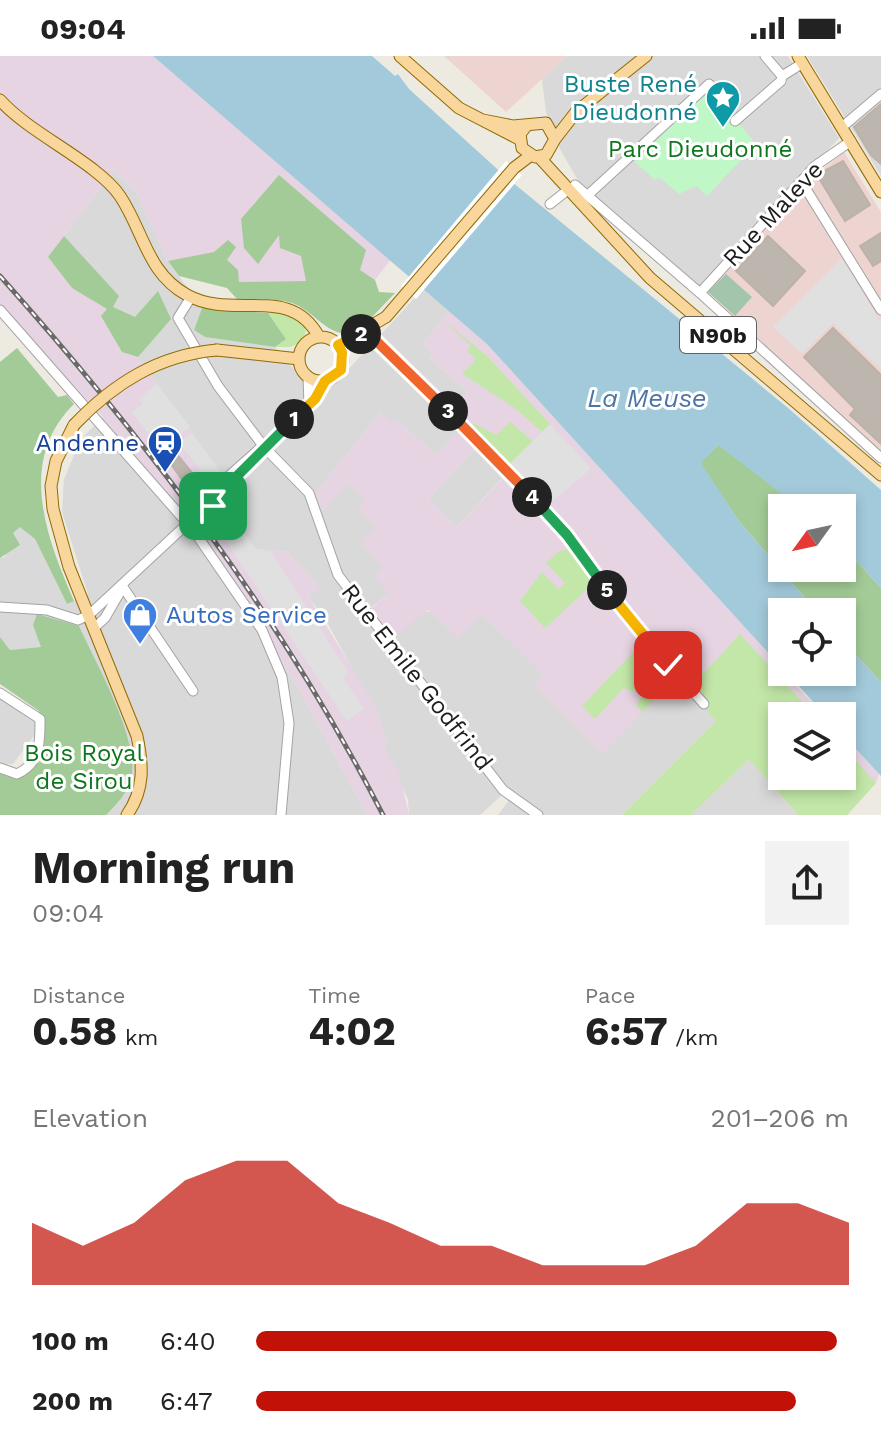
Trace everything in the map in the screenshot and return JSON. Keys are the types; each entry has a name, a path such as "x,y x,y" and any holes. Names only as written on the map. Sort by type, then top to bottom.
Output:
{"main road":[{"name":"N90b","path":"400,56 469,114 528,150 568,187 611,239 650,278 881,475"},
{"path":"338,345 366,331 409,293 528,150 553,144 576,112 646,56"},
{"path":"800,59 881,192"},
{"path":"0,100 119,193 159,274 191,297 220,306 286,307 310,321 319,337 338,345 342,352 341,370 325,381 308,376 299,359 302,348 319,337"},
{"path":"528,150 527,125 546,123 576,112"},
{"name":"N90b","path":"483,120 527,125"},
{"path":"546,123 553,144"},
{"name":"N90b","path":"553,144 568,187"},
{"path":"127,815 140,791 143,765 137,736 62,547 51,486 56,461 74,425 92,406 143,370 188,353 217,350 299,359"}],"street":[{"path":"765,56 782,76"},
{"path":"736,118 781,81 782,76 800,59"},
{"path":"589,194 709,84 728,106"},
{"path":"842,127 881,94"},
{"name":"Rue Maleve","path":"700,293 801,181 825,158 851,141"},
{"path":"801,181 881,310"},
{"path":"550,204 568,187 589,194 881,458"},
{"name":"Rue Emile Godfrind","path":"191,297 178,318 218,386 264,447 309,493 338,575 503,790 538,815"},
{"path":"0,310 194,531 262,630 282,677 289,723 281,815"},
{"path":"366,331 567,535 625,615 704,704"},
{"path":"308,376 309,405"},
{"path":"264,447 214,505 208,506 205,497 309,405 325,381"},
{"path":"0,607 47,610 78,620 89,615 123,587 186,525"},
{"path":"94,628 105,618 123,587"},
{"path":"123,587 193,691"},
{"path":"0,693 40,719 40,747 29,769 17,774 0,768"}],"shaded area":[{"path":"0,56 153,56 391,259 375,280 239,282 168,261 136,192 113,171 48,257 72,288 108,309 101,316 122,352 138,357 208,455 218,499 256,549 288,552 320,588 308,596 376,707 388,743 383,748 399,772 409,815 367,815 299,689 214,561 103,417 0,307"},
{"path":"444,56 567,56 506,112"},
{"path":"567,56 788,56 839,138 694,294 593,206 561,151 546,112 542,79"},
{"path":"807,56 881,56 881,176"},
{"path":"844,152 881,212 881,452 708,292 812,178"},
{"path":"113,171 136,192 168,261 202,308 194,330 205,337 275,347 300,377 319,386 343,375 424,288 450,311 423,344 433,353 429,358 468,392 453,410 509,465 504,476 457,527 428,499 476,447 435,455 396,419 392,423 381,412 315,494 348,484 366,500 376,526 389,594 369,609 482,614 544,675 535,685 602,753 677,675 717,720 622,815 498,815 509,800 503,794 480,815 409,815 408,799 383,747 362,687 328,624 308,596 319,587 288,552 256,549 218,499 138,357 122,352 101,316 48,257"},
{"path":"842,258 881,323 881,369 833,323 802,354 773,327"},
{"path":"450,311 487,344 768,653 768,686 796,686 812,702 768,702 768,781 677,675 603,754 534,685 543,675 482,615 458,638 428,610 392,639 369,610 389,594 374,575 383,567 361,542 376,526 358,508 365,500 348,484 323,511 315,494 381,412 392,422 396,419 435,455 459,431 476,447 428,499 457,527 504,477 508,466 453,409 468,392 429,358 433,353 423,344"},
{"path":"157,384 190,427 160,449 132,412 143,404 139,399"},
{"path":"103,417 214,561 299,689 367,815 106,815 120,801 33,625 42,647 10,650 0,637 0,558 5,557 13,533 20,526 35,539 67,604 88,594 62,512 64,479 81,439"},
{"path":"550,424 591,469 543,509 505,469"},
{"path":"192,433 220,471 208,480 179,442"},
{"path":"223,505 256,549 271,552 348,672 343,678 364,709 347,721 209,516"},
{"path":"0,693 40,719 39,729 13,764 0,764"},
{"path":"856,749 879,774 876,783 847,815 797,815 776,790 856,790"},
{"path":"749,759 768,781 768,790 776,790 797,815 691,815"}],"green space":[{"name":"Parc Dieudonné","path":"709,88 756,144 707,196 696,186 679,194 659,177 655,180 635,162"},
{"path":"279,175 366,250 360,270 375,280 379,292 395,293 372,317 341,333 288,302 237,299 227,288 179,276 168,261 214,252 228,240 236,247 227,260 238,270 239,282 306,281 301,256 280,248 279,235 258,264 244,248 241,219"},
{"path":"64,236 119,296 113,307 135,317 158,291 171,319 138,357 122,352 101,316 107,309 72,288 48,257"},
{"path":"726,274 752,297 735,316 708,292"},
{"path":"202,308 268,313 286,339 275,347 205,337 194,330"},
{"path":"268,313 286,314 299,320 306,330 303,342 290,347 275,347 286,339"},
{"path":"443,320 487,356 550,424 542,432 515,408 462,374 476,359 467,351 471,346"},
{"path":"17,348 58,397 67,395 74,404 56,426 46,450 41,475 47,526 74,601 67,604 35,539 20,527 13,533 20,545 0,558 0,362"},
{"path":"510,422 533,441 509,465 471,427 473,423 496,435"},
{"path":"719,444 782,494 768,494 768,555 739,521 700,463"},
{"path":"569,549 595,582 545,628 520,601 542,572 558,589 565,583 546,563 559,551"},
{"path":"856,560 881,588 881,682 856,655 856,598 805,598 791,582 856,582"},
{"name":"Bois Royal de Sirou","path":"37,614 79,626 123,723 132,763 131,779 124,794 106,815 0,815 0,768 17,774 40,747 39,711 0,684 0,637 10,650 41,647 33,625"},
{"path":"740,634 768,665 768,686 788,686 802,702 768,702 768,781 749,759 691,815 622,815 716,721 677,675 703,674"},
{"path":"643,642 675,677 642,712 636,704 643,695 624,688 595,719 582,706"},
{"path":"856,761 876,783 847,815 798,815 776,790 856,790"}],"water":[{"name":"La Meuse","path":"153,56 372,56 395,76 398,74 409,89 506,177 788,408 881,490 881,588 856,560 856,494 782,494 718,445 701,463 739,521 768,555 768,582 791,582 805,598 768,598 768,653 487,344"},
{"path":"856,655 881,682 881,776 856,749 856,702 813,702 799,686 856,686"}],"pier":[{"path":"506,161 522,175 416,299 401,286"}],"building":[{"path":"881,104 881,164 871,155 854,127"},
{"path":"843,161 870,205 845,221 817,175"},
{"path":"881,233 881,261 873,266 860,246"},
{"path":"768,236 805,271 773,306 736,271"},
{"path":"833,328 881,375 881,444 850,415 855,409 804,357"},
{"path":"171,447 197,479 189,489 163,453"}],"railway":[{"path":"0,276 108,402 209,533 301,670 383,815"}],"place":[{"name":"Buste René Dieudonné","path":"723,129"},
{"name":"Andenne","path":"165,474"},
{"name":"Autos Service","path":"140,646"}],"route":[{"path":"213,506 219,494 315,399 325,381 341,370 342,352 338,345 366,331 567,535 625,615 668,665"}]}
